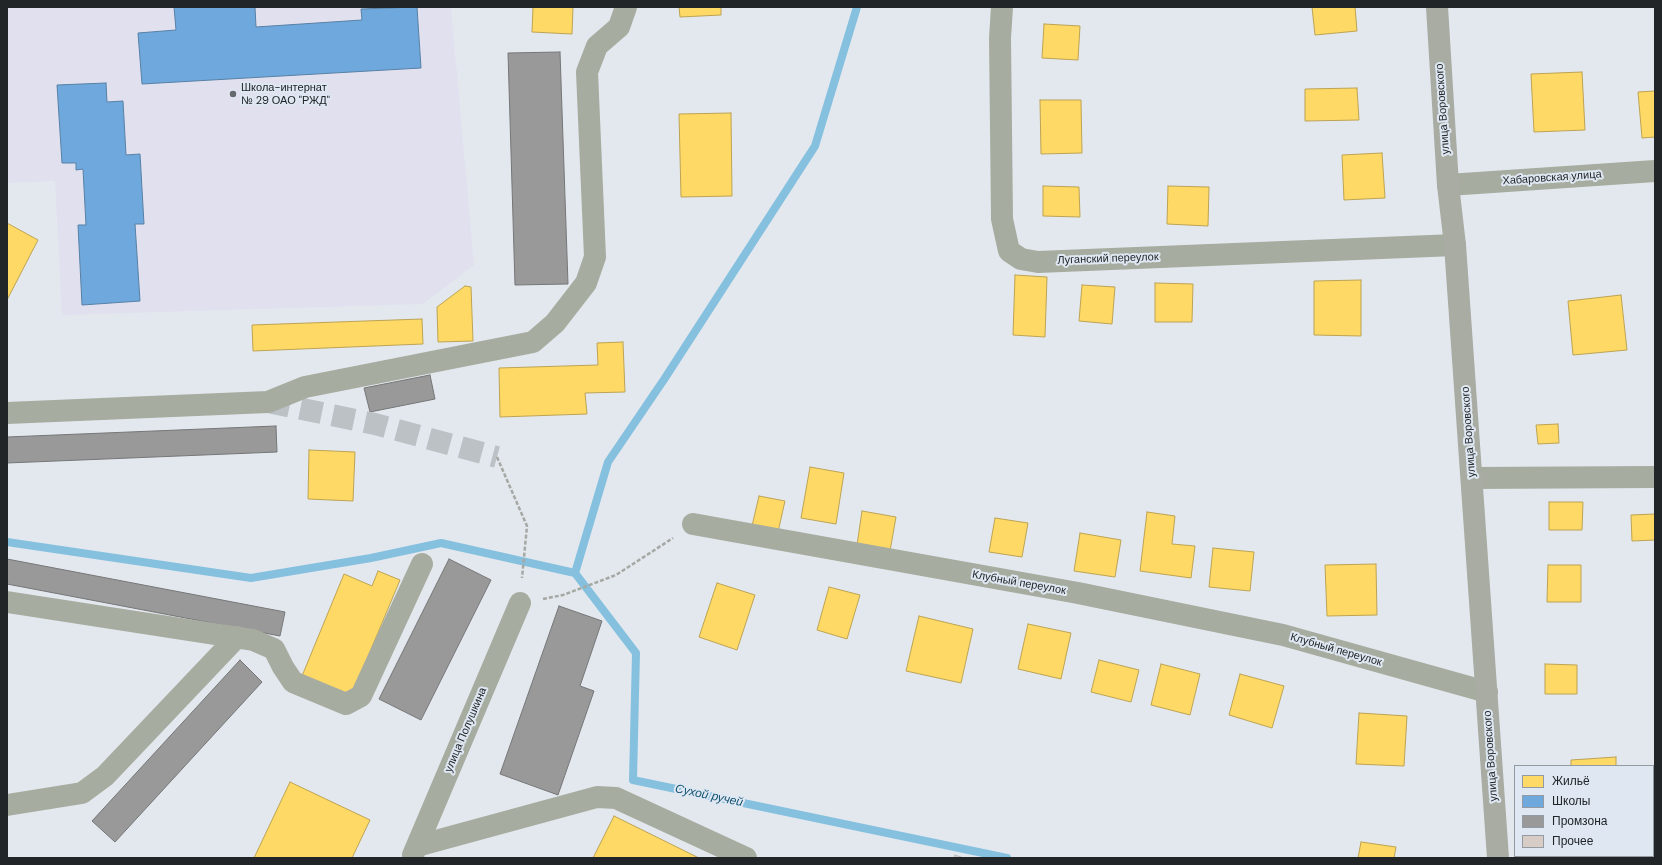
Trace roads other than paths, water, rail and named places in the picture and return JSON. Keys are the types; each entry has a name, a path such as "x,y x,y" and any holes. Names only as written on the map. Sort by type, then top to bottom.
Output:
{"main road":[{"name":"улица Воровского","path":"1437,7 1448,185 1455,245 1498,858"}],"street":[{"path":"7,413 268,402 305,387 533,342 555,323 586,282 595,257 587,72 597,46 619,27 626,7"},
{"name":"Луганский переулок","path":"1002,7 1000,38 1002,219 1009,251 1021,259 1038,262 1455,245"},
{"name":"Хабаровская улица","path":"1448,185 1655,171"},
{"path":"1472,478 1655,477"},
{"name":"Клубный переулок","path":"693,524 1078,593 1283,635 1487,692"},
{"path":"7,602 254,640 274,649 293,682 346,704 361,696 422,564"},
{"name":"улица Полушкина","path":"414,852 520,603"},
{"path":"7,805 82,793 105,776 237,637"},
{"path":"414,852 596,797 616,798 746,858"}],"waterway":[{"path":"7,542 251,578 371,558 441,543 575,573 608,462 665,378 815,146 857,7"},
{"name":"Сухой ручей","path":"575,573 636,653 633,780 1007,858"}],"tunnel":[{"path":"268,402 375,424 497,457"}],"place":[{"name":"Школа-интернат № 29 ОАО \"РЖД\"","path":"233,94"}]}
